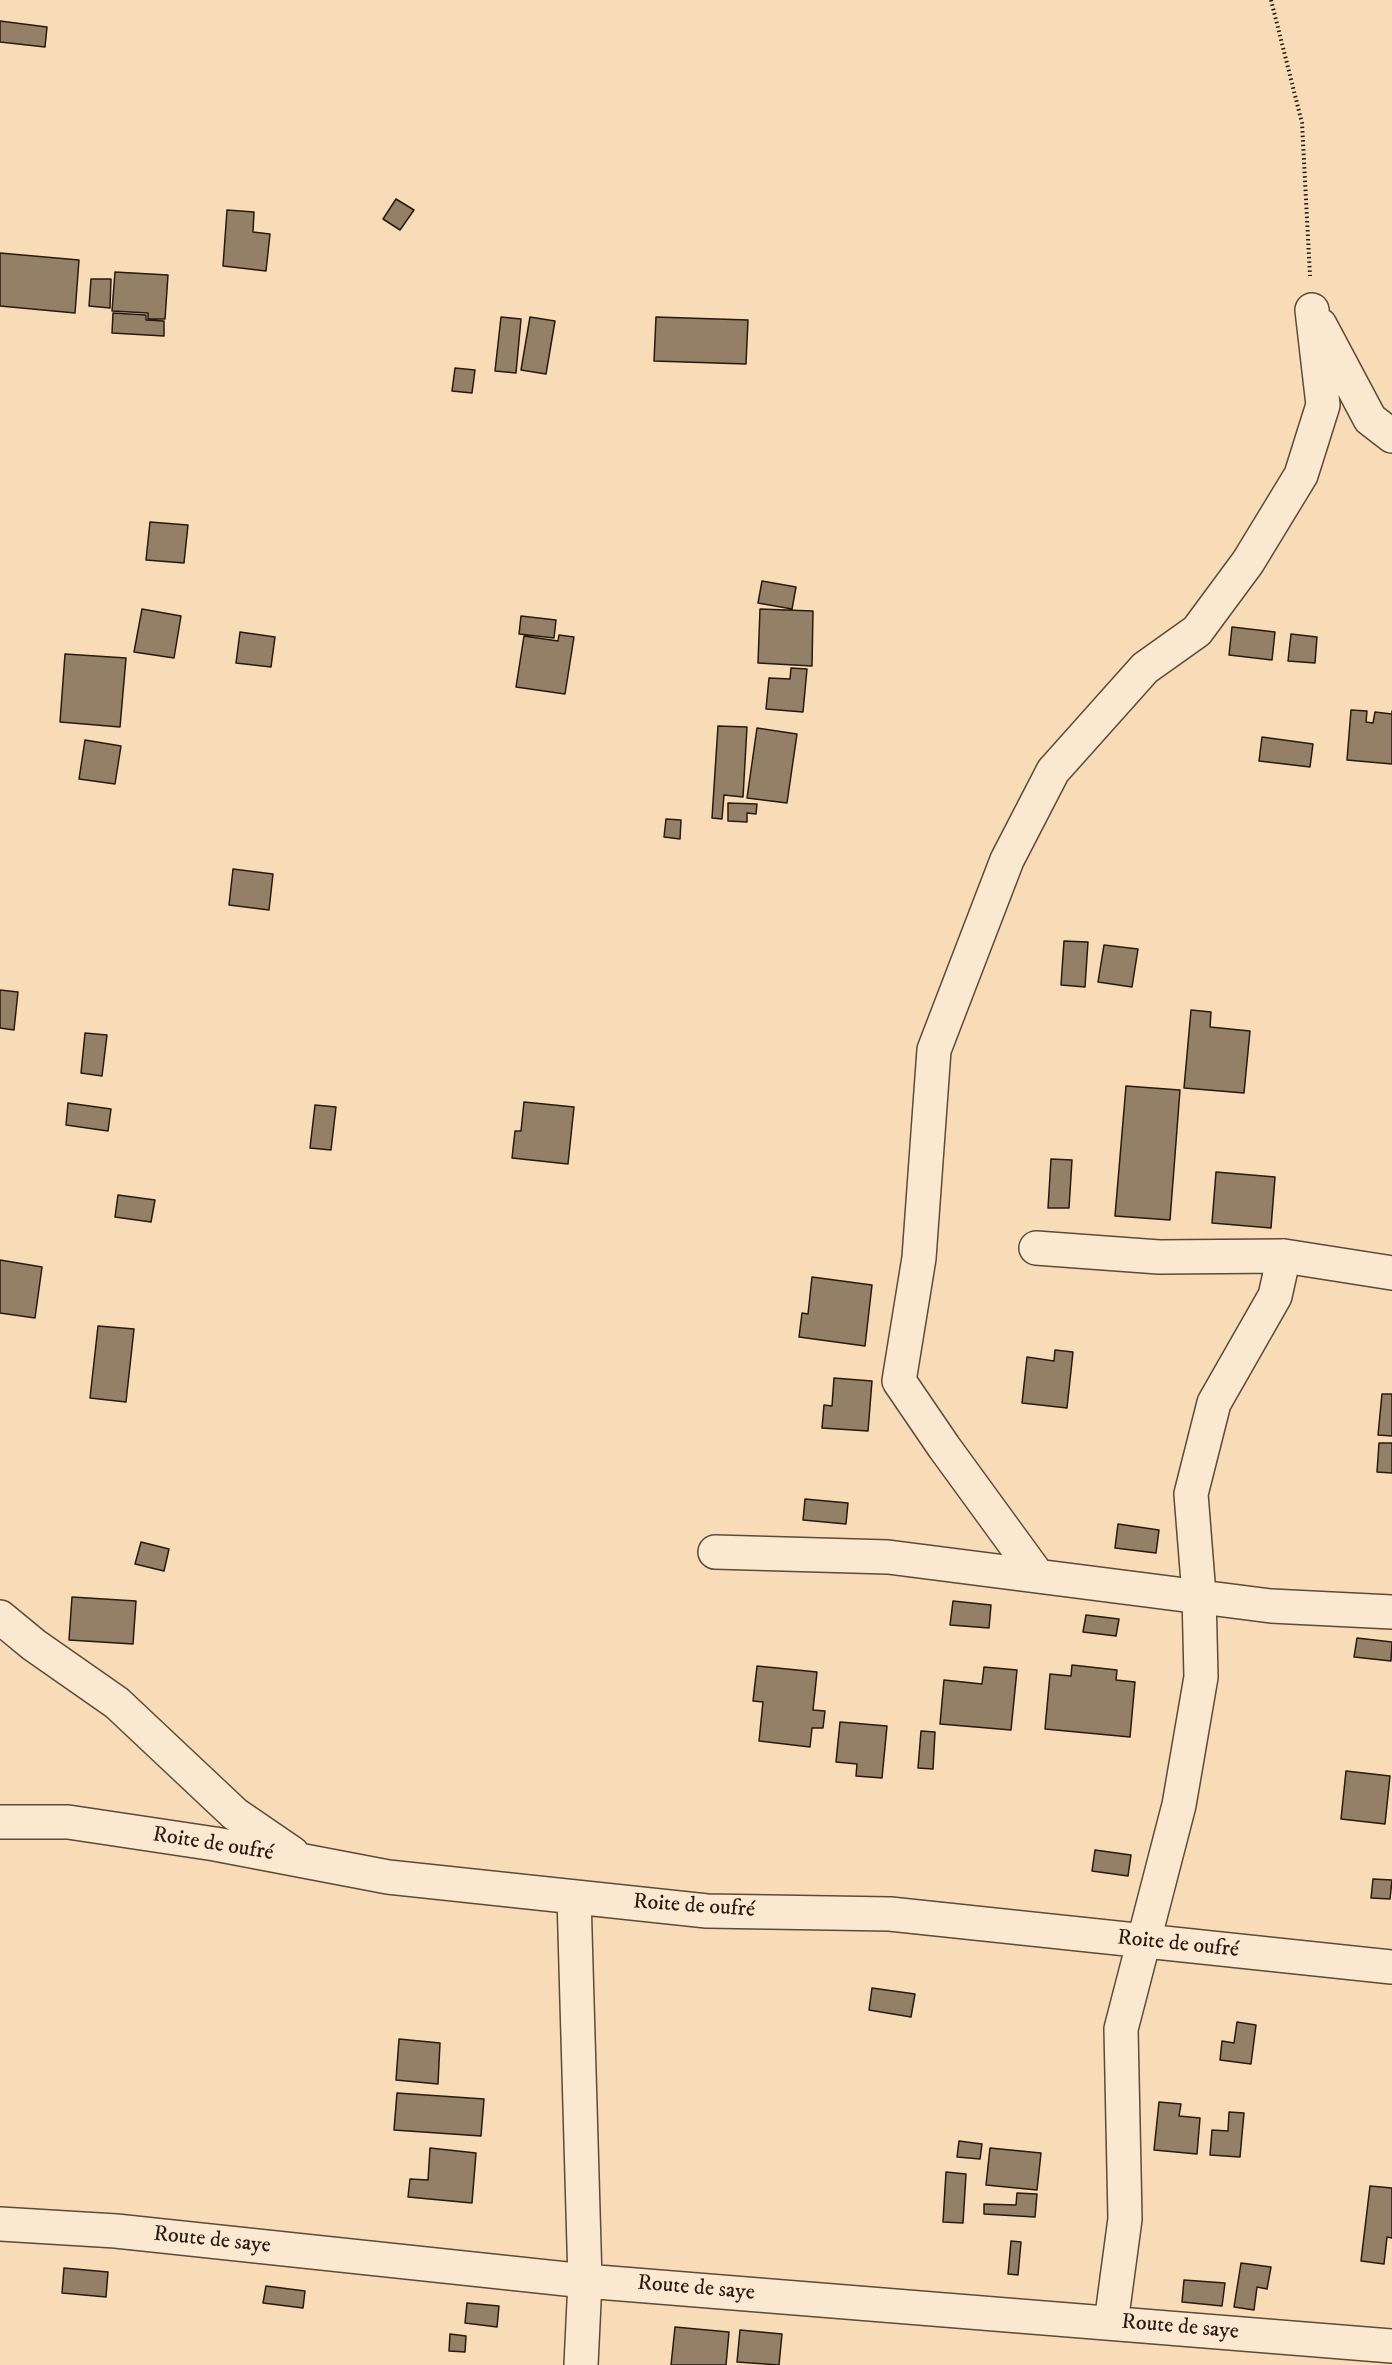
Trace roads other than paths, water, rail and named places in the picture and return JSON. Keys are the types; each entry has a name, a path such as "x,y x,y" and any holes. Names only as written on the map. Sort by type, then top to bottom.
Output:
{"street":[{"path":"1038,1576 944,1448 899,1382 919,1258 934,1050 1007,860 1053,771 1145,668 1197,631 1248,562 1301,475 1323,405 1312,310 1370,419 1392,436"},
{"path":"1036,1248 1159,1257 1284,1256 1392,1273"},
{"path":"1111,2323 1125,2219 1121,2029 1179,1805 1201,1677 1199,1595 1191,1494 1214,1403 1275,1296 1284,1256"},
{"path":"715,1552 888,1557 1271,1606 1392,1612"},
{"path":"0,1617 34,1645 117,1703 235,1814 303,1860"},
{"name":"Roite de oufré","path":"0,1822 68,1822 215,1844 388,1877 707,1911 890,1914 1392,1967"},
{"path":"574,1897 585,2281 581,2365"},
{"name":"Route de saye","path":"0,2224 116,2231 585,2281 1392,2346"}]}
